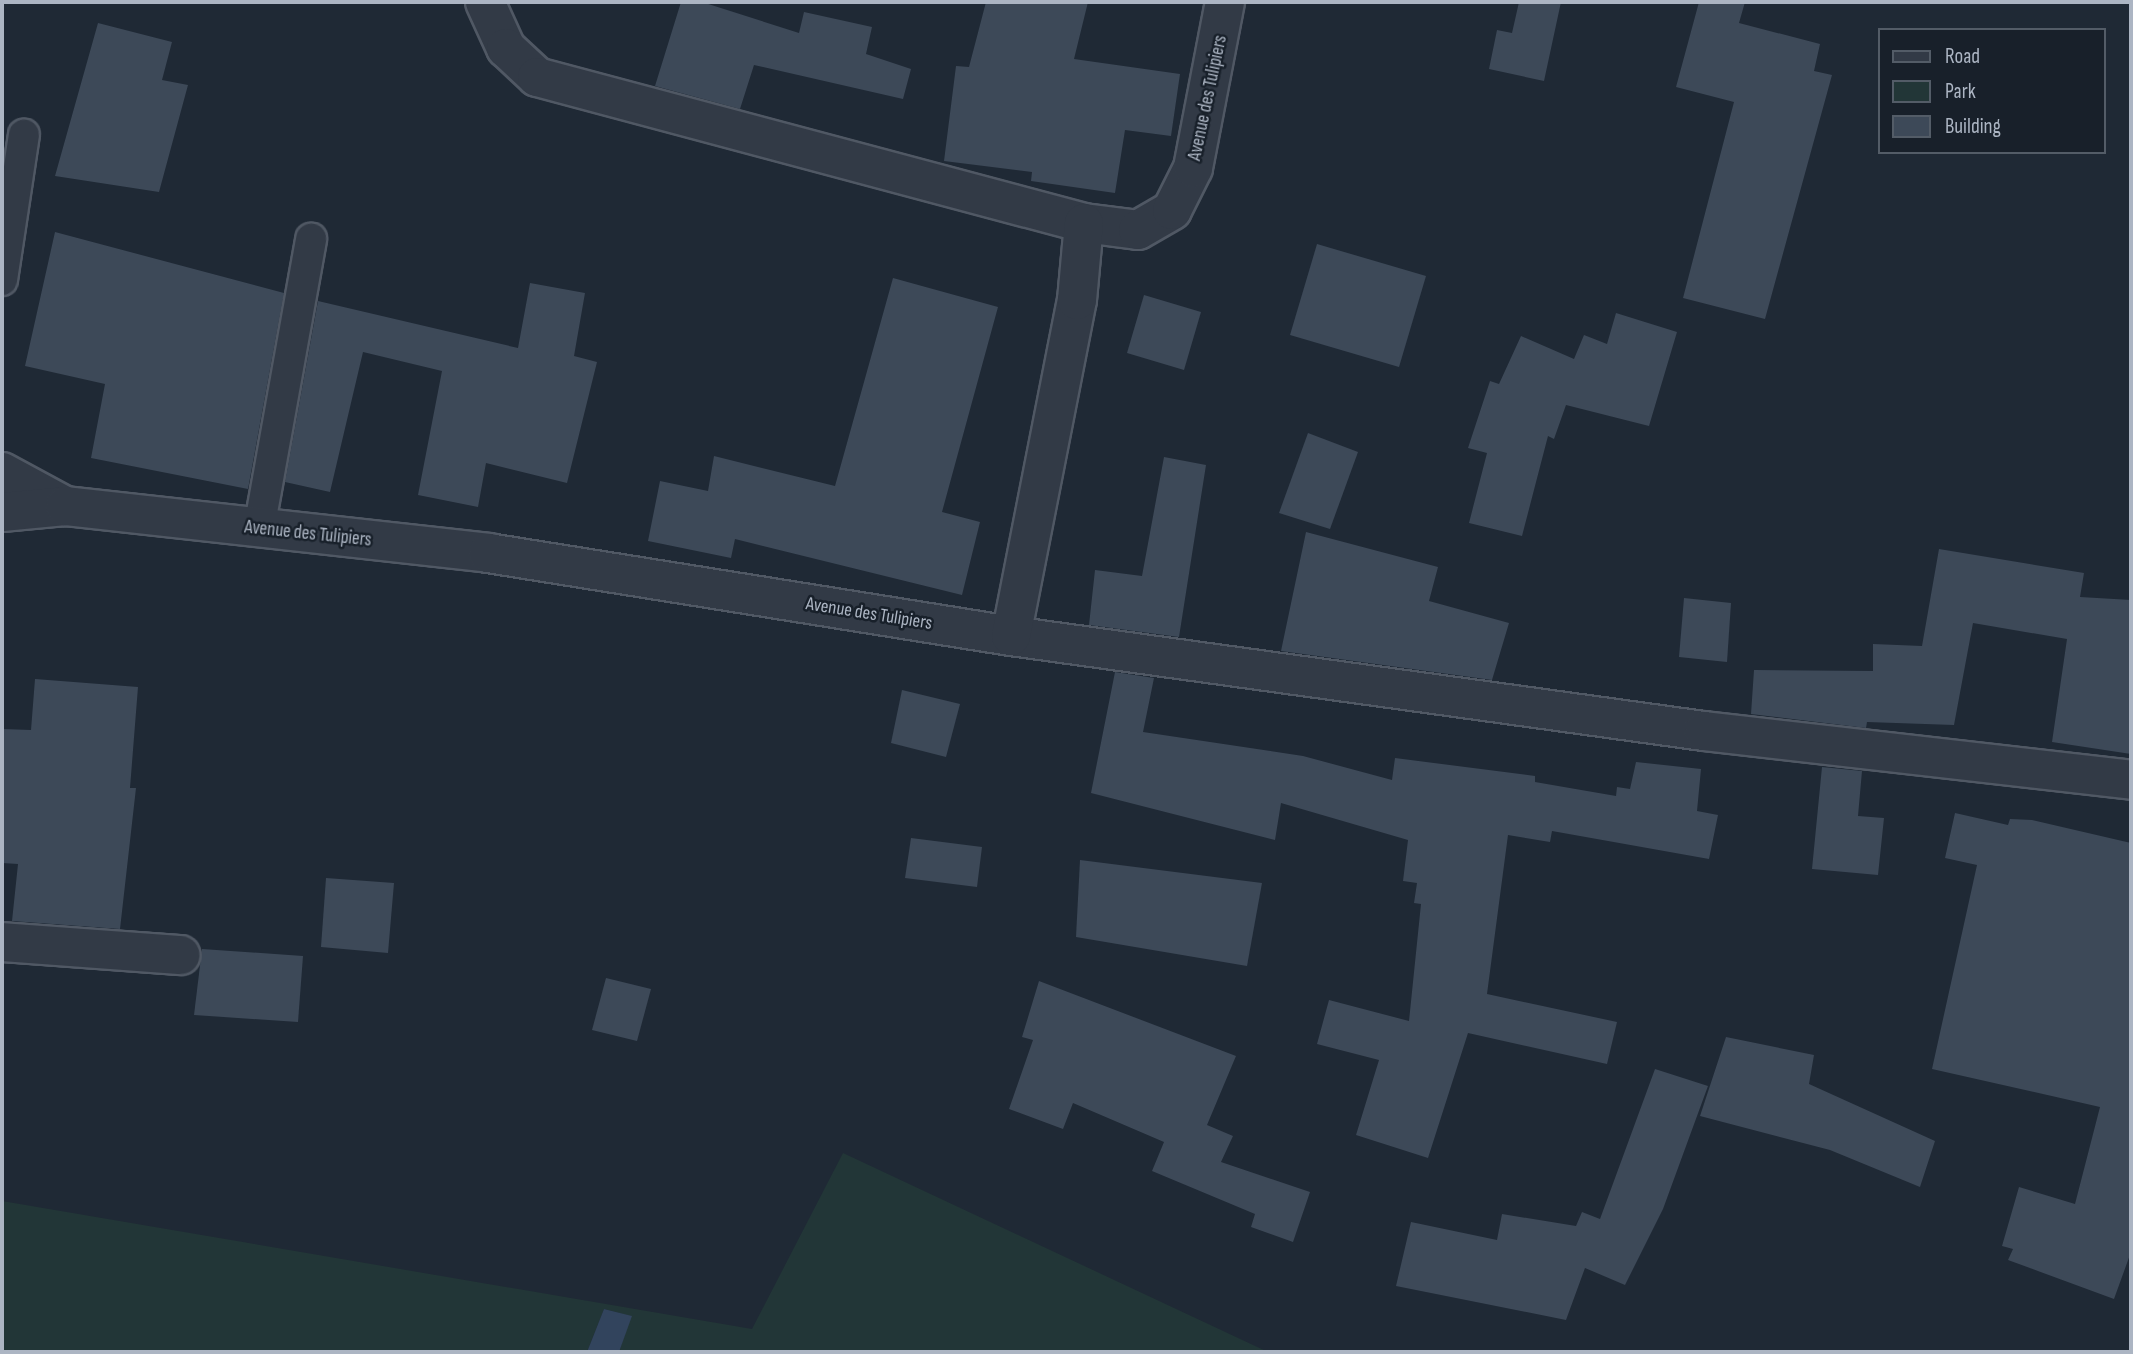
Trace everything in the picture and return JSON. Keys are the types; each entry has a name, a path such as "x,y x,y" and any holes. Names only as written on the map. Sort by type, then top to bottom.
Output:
{"street":[{"name":"Avenue des Tulipiers","path":"485,2 511,55 537,76 1084,223 1145,229 1181,197 1204,131 1226,2"},
{"path":"1011,636 1077,300 1084,223"},
{"path":"2,472 65,506"},
{"name":"Avenue des Tulipiers","path":"2,512 65,506 488,553 1011,636 1704,731 2131,780"},
{"path":"2,942 181,955"}],"lane":[{"path":"2,280 24,135"},
{"path":"260,529 311,239"}],"green space":[{"path":"843,1153 1268,1352 619,1352 631,1316 604,1309 587,1352 2,1352 2,1201 752,1329"}],"water":[{"path":"604,1309 632,1316 619,1352 587,1352"}],"building":[{"path":"681,2 702,2 799,33 804,12 872,27 866,54 911,69 903,99 754,65 740,109 655,86"},
{"path":"986,2 1088,2 1074,59 1180,74 1171,136 1125,130 1115,193 1031,181 1032,172 944,161 956,66 969,67"},
{"path":"1519,2 1561,2 1544,81 1489,69 1497,30 1512,33"},
{"path":"1699,2 1745,2 1739,23 1820,44 1814,71 1832,75 1765,319 1683,298 1734,102 1676,87"},
{"path":"98,23 172,42 162,80 188,85 159,192 55,176"},
{"path":"55,232 284,293 248,489 91,458 105,384 25,366"},
{"path":"1317,244 1426,276 1399,367 1290,335"},
{"path":"893,278 998,307 942,512 980,522 962,595 735,539 731,558 648,541 660,481 708,491 714,456 835,486"},
{"path":"530,283 585,293 574,356 597,362 567,483 486,463 478,507 418,495 442,371 363,352 330,492 285,482 318,301 518,348"},
{"path":"1144,295 1201,312 1184,370 1127,353"},
{"path":"1616,313 1677,332 1649,426 1566,405 1554,439 1548,436 1522,536 1469,523 1487,453 1468,448 1490,381 1499,384 1521,336 1574,359 1584,335 1607,344"},
{"path":"1308,433 1358,452 1330,529 1279,513"},
{"path":"1164,457 1206,465 1179,637 1089,625 1095,570 1142,576"},
{"path":"1306,532 1438,567 1429,601 1509,623 1492,680 1281,651"},
{"path":"1939,549 2084,573 2080,597 2131,600 2131,754 2052,742 2067,639 1973,623 1954,725 1867,722 1866,728 1751,714 1754,670 1873,671 1873,644 1922,646"},
{"path":"1684,598 1731,603 1727,662 1679,657"},
{"path":"1115,672 1154,678 1143,732 1303,756 1392,780 1395,758 1535,776 1535,782 1616,796 1617,787 1630,789 1636,762 1701,769 1697,811 1718,815 1709,859 1552,831 1550,842 1508,835 1487,994 1617,1022 1607,1064 1468,1033 1428,1158 1356,1135 1379,1060 1317,1044 1329,1000 1409,1021 1421,904 1414,903 1417,883 1403,881 1408,840 1281,803 1275,840 1091,793"},
{"path":"35,679 138,687 130,788 136,788 120,929 12,921 18,864 2,863 2,729 31,730"},
{"path":"902,690 960,704 946,757 891,743"},
{"path":"1822,767 1862,771 1858,816 1884,818 1878,875 1812,869"},
{"path":"1955,813 2008,825 2010,819 2032,820 2131,843 2131,1252 2114,1299 2008,1260 2013,1249 2002,1246 2019,1187 2075,1204 2100,1107 1932,1069 1977,865 1945,858"},
{"path":"911,838 982,847 977,887 905,878"},
{"path":"1080,860 1262,883 1247,966 1076,937"},
{"path":"326,878 394,883 388,953 321,947"},
{"path":"202,949 303,956 298,1022 194,1015"},
{"path":"606,978 651,989 637,1041 592,1030"},
{"path":"1039,981 1236,1056 1207,1125 1233,1136 1221,1162 1310,1192 1293,1242 1251,1227 1255,1214 1152,1171 1164,1142 1073,1103 1063,1129 1009,1109 1033,1040 1022,1037"},
{"path":"1726,1037 1814,1055 1809,1084 1935,1141 1920,1187 1830,1150 1700,1116"},
{"path":"1655,1069 1708,1086 1663,1209 1625,1285 1585,1268 1566,1320 1396,1286 1411,1222 1497,1240 1502,1214 1576,1226 1582,1212 1600,1219"}]}
